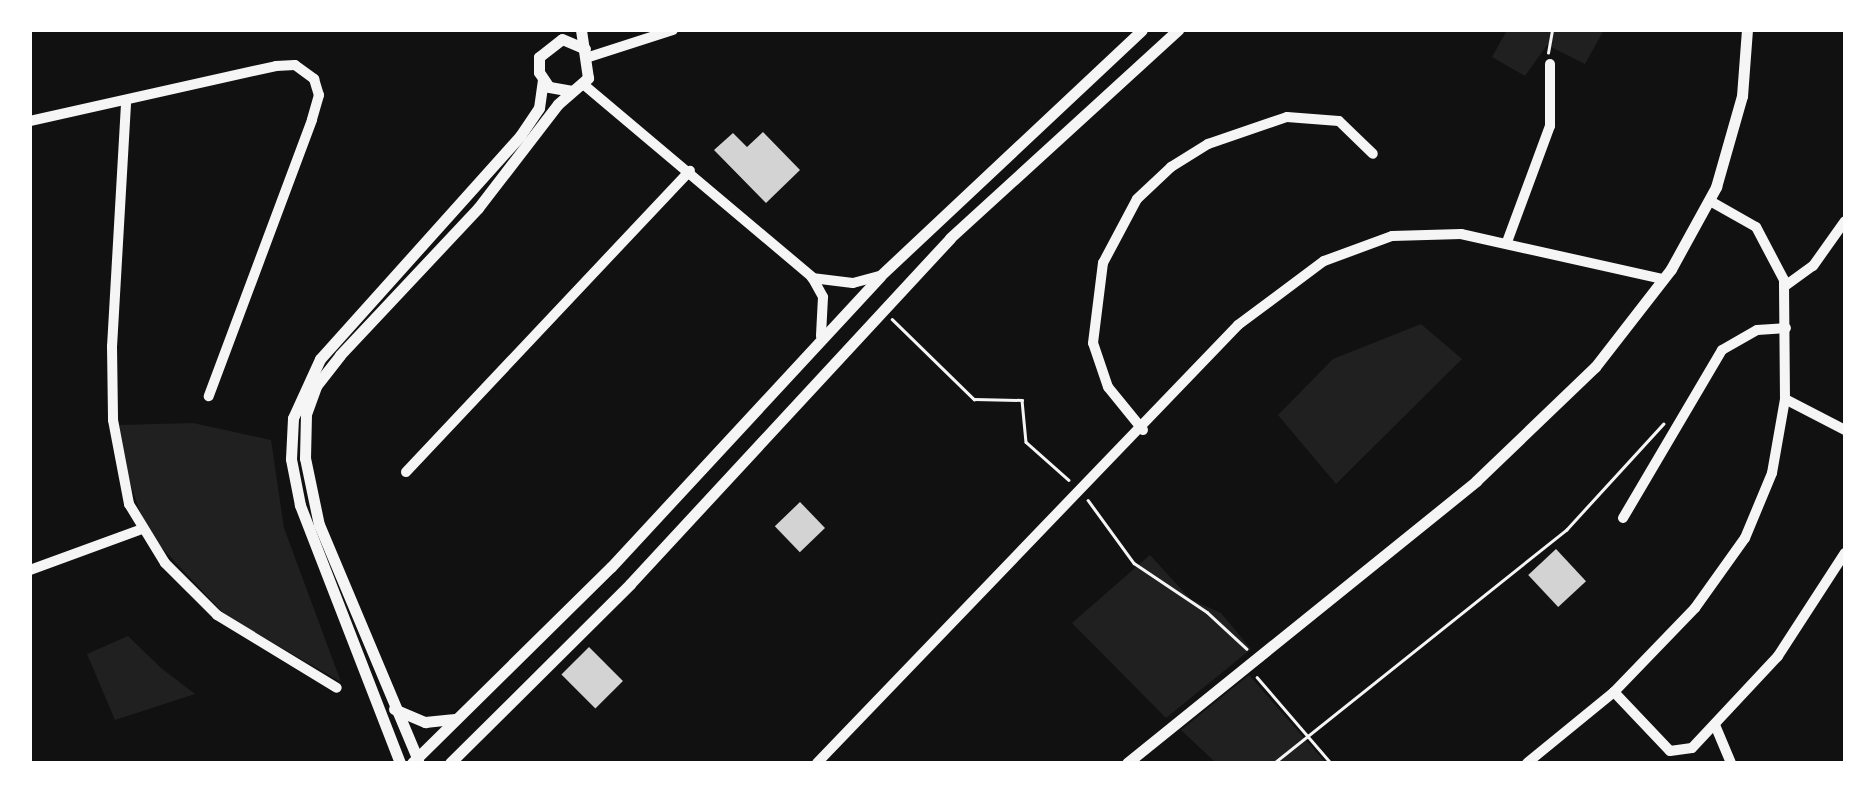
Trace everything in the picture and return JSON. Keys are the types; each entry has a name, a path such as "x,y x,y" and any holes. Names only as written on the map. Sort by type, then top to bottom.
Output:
{"street":[{"path":"581,30 587,53 578,87 478,208 340,355 308,405 304,448 313,506 416,760 610,568 820,336 1142,30"},
{"path":"587,53 674,30"},
{"path":"450,763 630,584 881,308 1037,152 1178,30"},
{"path":"1127,763 1548,417 1663,279 1710,201 1735,131 1747,30"},
{"path":"400,763 300,505 291,459 293,418 320,360 520,136 539,108 539,57 555,36 570,40 587,53"},
{"path":"1507,242 1550,126 1550,64"},
{"path":"30,120 126,104 276,66 305,69 319,88 312,120 209,396"},
{"path":"542,80 557,91 578,87 690,172 812,278 822,297 820,336"},
{"path":"126,104 112,346 122,480 142,529 165,563 217,615 337,688"},
{"path":"1143,430 1108,388 1093,343 1103,264 1137,198 1170,167 1208,144 1287,117 1339,121 1373,154"},
{"path":"406,472 690,172"},
{"path":"1527,763 1614,692 1704,598 1744,538 1772,473 1786,399 1785,286 1756,227 1710,201"},
{"path":"1785,286 1813,266 1845,221"},
{"path":"817,763 1083,493 1258,305 1348,248 1430,233 1507,242 1663,279"},
{"path":"812,278 853,283 880,276"},
{"path":"1623,518 1722,350 1757,330 1786,328"},
{"path":"1786,399 1845,430"},
{"path":"30,570 142,529"},
{"path":"1614,692 1670,751 1692,748 1778,656 1845,553"},
{"path":"394,709 424,722 455,719"},
{"path":"1715,726 1731,763"}],"path":[{"path":"1550,64 1552,30"},
{"path":"881,308 974,398 1022,400 1026,442 1083,493 1134,563 1242,640 1250,662 1331,763"},
{"path":"1274,763 1464,606 1512,576 1566,530 1636,446 1660,425 1680,419"}],"shaded area":[{"path":"1507,30 1604,30 1585,64 1547,45 1525,76 1492,57"},
{"path":"1421,324 1462,359 1336,484 1278,415 1333,359"},
{"path":"193,423 271,440 284,528 341,682 225,615 147,532 122,459 119,425"},
{"path":"1150,555 1190,599 1221,613 1251,649 1166,718 1072,623"},
{"path":"128,636 195,694 115,720 87,654"},
{"path":"1249,675 1326,763 1216,763 1181,730"}],"building":[{"path":"763,132 800,170 766,203 714,150 733,133 747,147"},
{"path":"800,502 825,528 800,552 775,526"},
{"path":"1556,549 1586,581 1558,607 1528,575"},
{"path":"589,647 623,681 595,709 561,675"}]}
